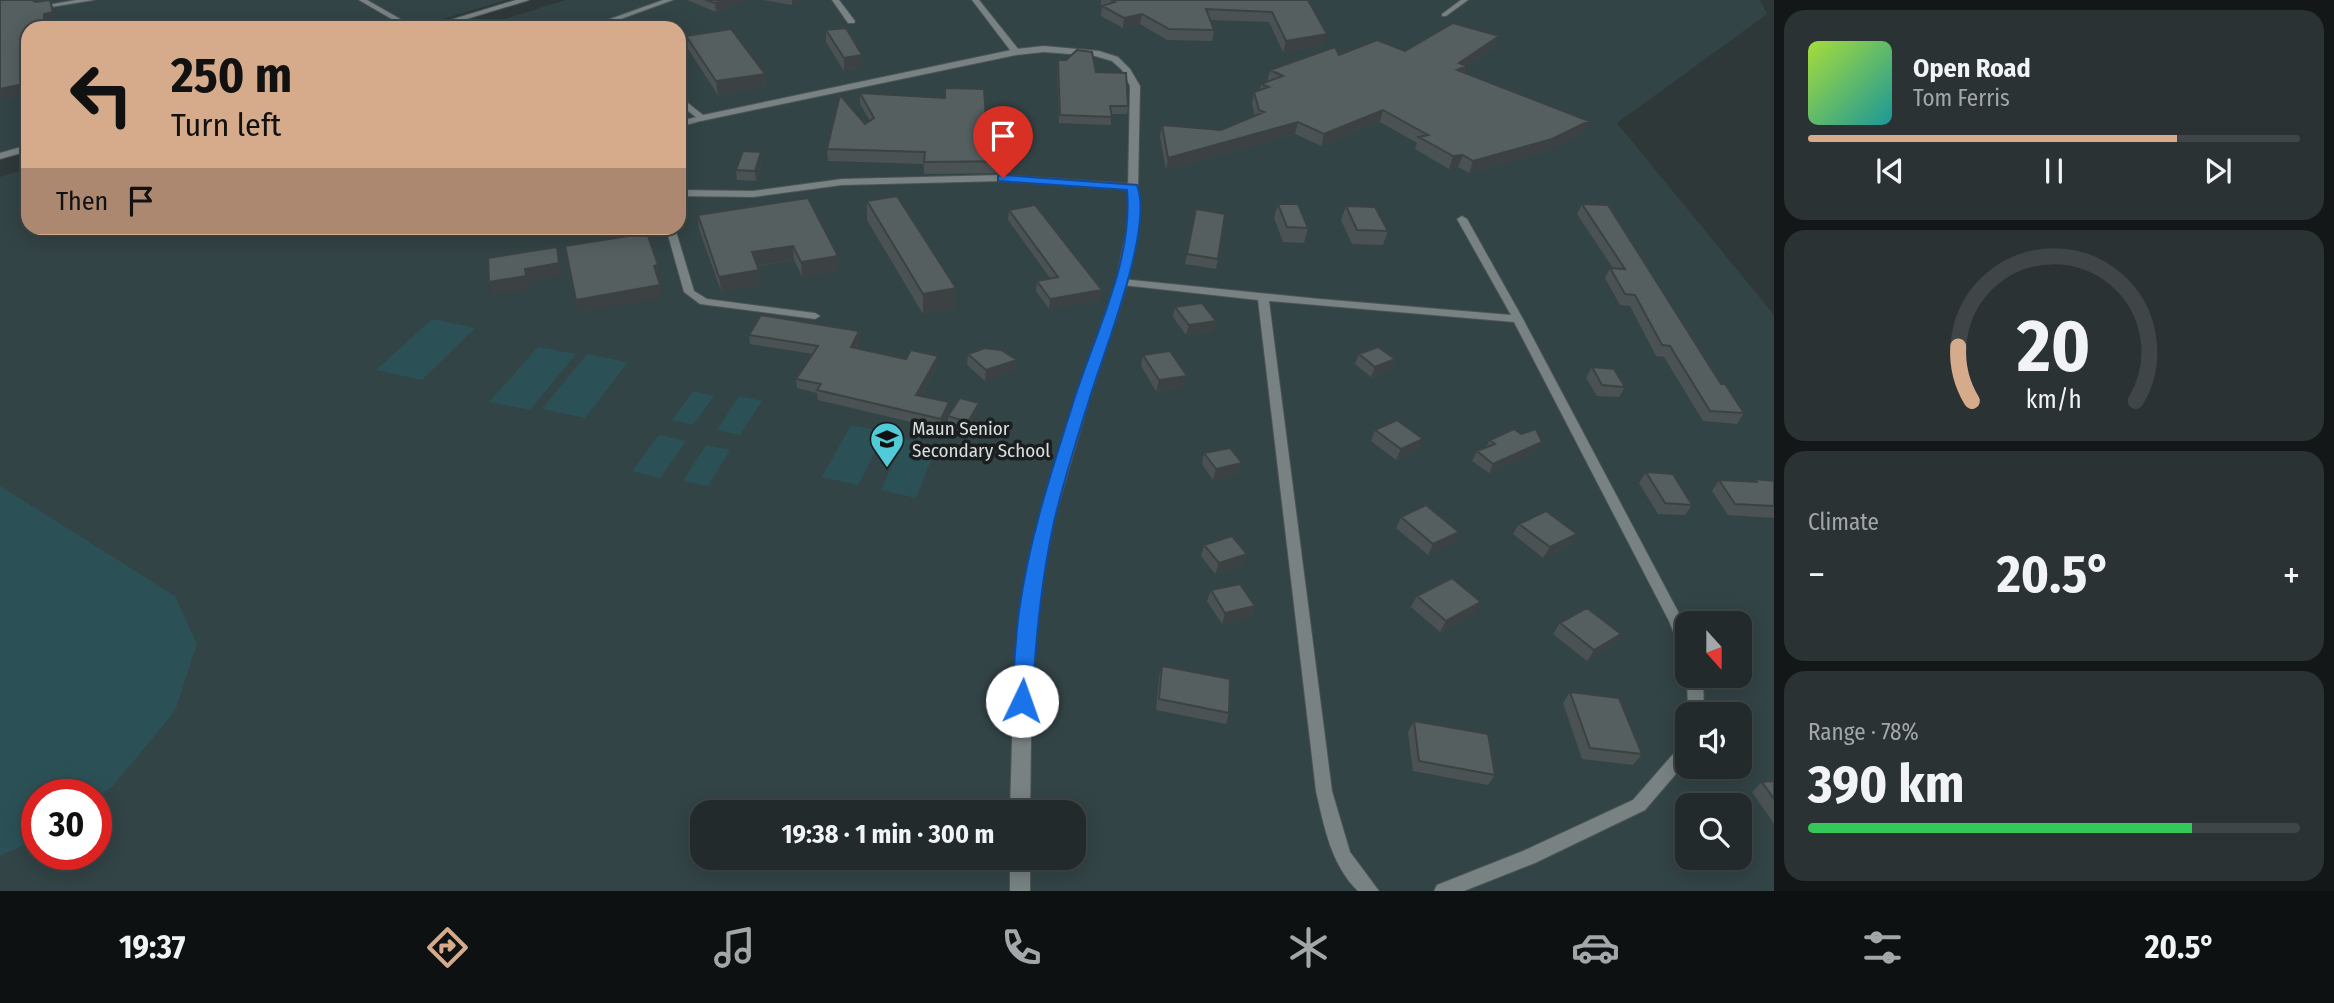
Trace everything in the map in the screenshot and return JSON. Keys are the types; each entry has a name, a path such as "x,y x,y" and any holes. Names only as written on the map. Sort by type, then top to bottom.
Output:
{"street":[{"path":"452,21 524,0"},
{"path":"686,105 701,118 1016,52 1045,49 1096,52 1115,59 1126,69 1135,86 1135,213 1122,282 1049,508 1031,598 1023,674 1020,800"},
{"path":"0,156 21,150"},
{"path":"1020,870 1020,891"}],"lane":[{"path":"39,7 91,0"},
{"path":"362,0 400,21"},
{"path":"609,21 670,0"},
{"path":"835,0 851,21"},
{"path":"975,0 1016,52"},
{"path":"1444,15 1465,0"},
{"path":"686,122 701,118"},
{"path":"686,193 753,194 842,182 1003,178 1133,187"},
{"path":"1462,219 1518,318 1675,619"},
{"path":"672,235 689,292 704,302 815,316"},
{"path":"1122,282 1263,299 1518,318"},
{"path":"1263,299 1324,791 1339,850 1349,872 1370,891"},
{"path":"1443,891 1529,857 1639,805 1675,764"}],"shaded area":[{"path":"0,0 506,0 436,21 21,21 21,146 0,152"},
{"name":"Maun Senior Secondary School","path":"566,0 1760,0 1767,14 1617,123 1774,315 1774,891 0,891 0,177 21,170 21,235 686,235 686,21 498,21"},
{"path":"432,319 475,328 422,380 376,370"},
{"path":"538,347 576,354 530,410 489,402"},
{"path":"587,354 628,362 585,418 542,409"},
{"path":"693,391 714,396 693,425 672,420"},
{"path":"739,396 762,401 740,435 717,430"},
{"path":"851,425 885,432 858,485 822,477"},
{"path":"659,435 686,441 660,478 632,471"},
{"path":"904,439 937,445 916,498 881,490"},
{"path":"706,445 730,450 708,486 683,481"},
{"path":"0,486 175,596 197,644 175,711 112,787 112,779 21,779 21,846 0,856"}],"building":[{"path":"0,0 50,0 53,12 44,14 44,21 21,21 21,84 0,89"},
{"path":"1111,0 1308,0 1327,34 1286,41 1272,12 1206,9 1214,30 1169,29 1142,14 1124,18 1102,6 1115,2"},
{"path":"1453,23 1499,36 1459,63 1466,66 1457,70 1589,121 1552,139 1473,161 1463,155 1453,156 1419,137 1428,135 1383,110 1324,134 1298,122 1168,158 1162,125 1221,130 1264,112 1259,110 1254,92 1269,87 1261,84 1283,76 1270,70 1335,47 1339,55 1377,40 1405,51"},
{"path":"846,28 862,55 844,58 826,30"},
{"path":"731,29 765,74 716,81 686,36"},
{"path":"1077,50 1092,52 1096,72 1126,73 1128,106 1110,106 1112,117 1060,115 1058,60 1066,60"},
{"path":"945,88 984,89 986,118 1011,119 1012,161 924,162 925,152 827,149 840,95 865,124 874,118 860,93 945,98"},
{"path":"743,151 761,152 755,171 736,170"},
{"path":"897,196 956,288 923,294 867,201"},
{"path":"808,198 838,256 801,262 793,246 752,252 759,270 719,277 698,215"},
{"path":"1278,204 1298,204 1308,228 1287,227"},
{"path":"1582,204 1608,205 1721,384 1725,384 1744,413 1710,411 1670,346 1662,345 1635,295 1625,294 1610,268 1625,269"},
{"path":"1035,205 1102,290 1050,299 1037,281 1058,277 1009,210"},
{"path":"1346,206 1375,207 1388,231 1357,230"},
{"path":"1196,209 1225,214 1218,259 1187,254"},
{"path":"648,235 658,265 654,266 660,285 576,300 565,246"},
{"path":"557,247 559,263 525,269 526,276 489,282 488,258"},
{"path":"1202,303 1216,321 1189,325 1175,307"},
{"path":"761,315 859,331 851,347 906,359 911,350 938,356 916,395 949,402 941,419 817,390 821,384 796,379 818,346 749,335"},
{"path":"1378,347 1395,359 1375,367 1359,354"},
{"path":"985,348 1001,350 1017,360 986,370 968,354"},
{"path":"1170,351 1187,376 1159,380 1143,355"},
{"path":"1592,367 1614,369 1625,387 1602,385"},
{"path":"960,398 979,403 968,422 948,416"},
{"path":"1397,420 1423,439 1401,449 1375,430"},
{"path":"1514,429 1521,434 1536,429 1542,442 1493,464 1477,451 1495,444 1490,440"},
{"path":"1230,448 1242,463 1216,469 1204,453"},
{"path":"1646,472 1673,474 1692,505 1665,503"},
{"path":"1755,479 1774,481 1774,506 1735,504 1719,480 1757,482"},
{"path":"1426,505 1459,532 1433,544 1401,517"},
{"path":"1546,511 1577,534 1550,547 1519,524"},
{"path":"1232,536 1247,554 1219,563 1204,545"},
{"path":"1452,578 1481,602 1446,621 1417,596"},
{"path":"1240,584 1255,606 1225,613 1211,590"},
{"path":"1587,608 1621,634 1594,650 1560,623"},
{"path":"1162,666 1230,679 1229,713 1159,699"},
{"path":"1570,692 1619,698 1642,754 1590,748"},
{"path":"1414,721 1488,734 1495,775 1419,761"},
{"path":"1774,781 1774,799 1762,782"}],"place":[{"name":"Maun Senior Secondary School","path":"887,469"}],"route":[{"path":"1003,178 1133,187 1135,213 1122,282 1083,397 1046,520 1028,611 1022,701"}]}
